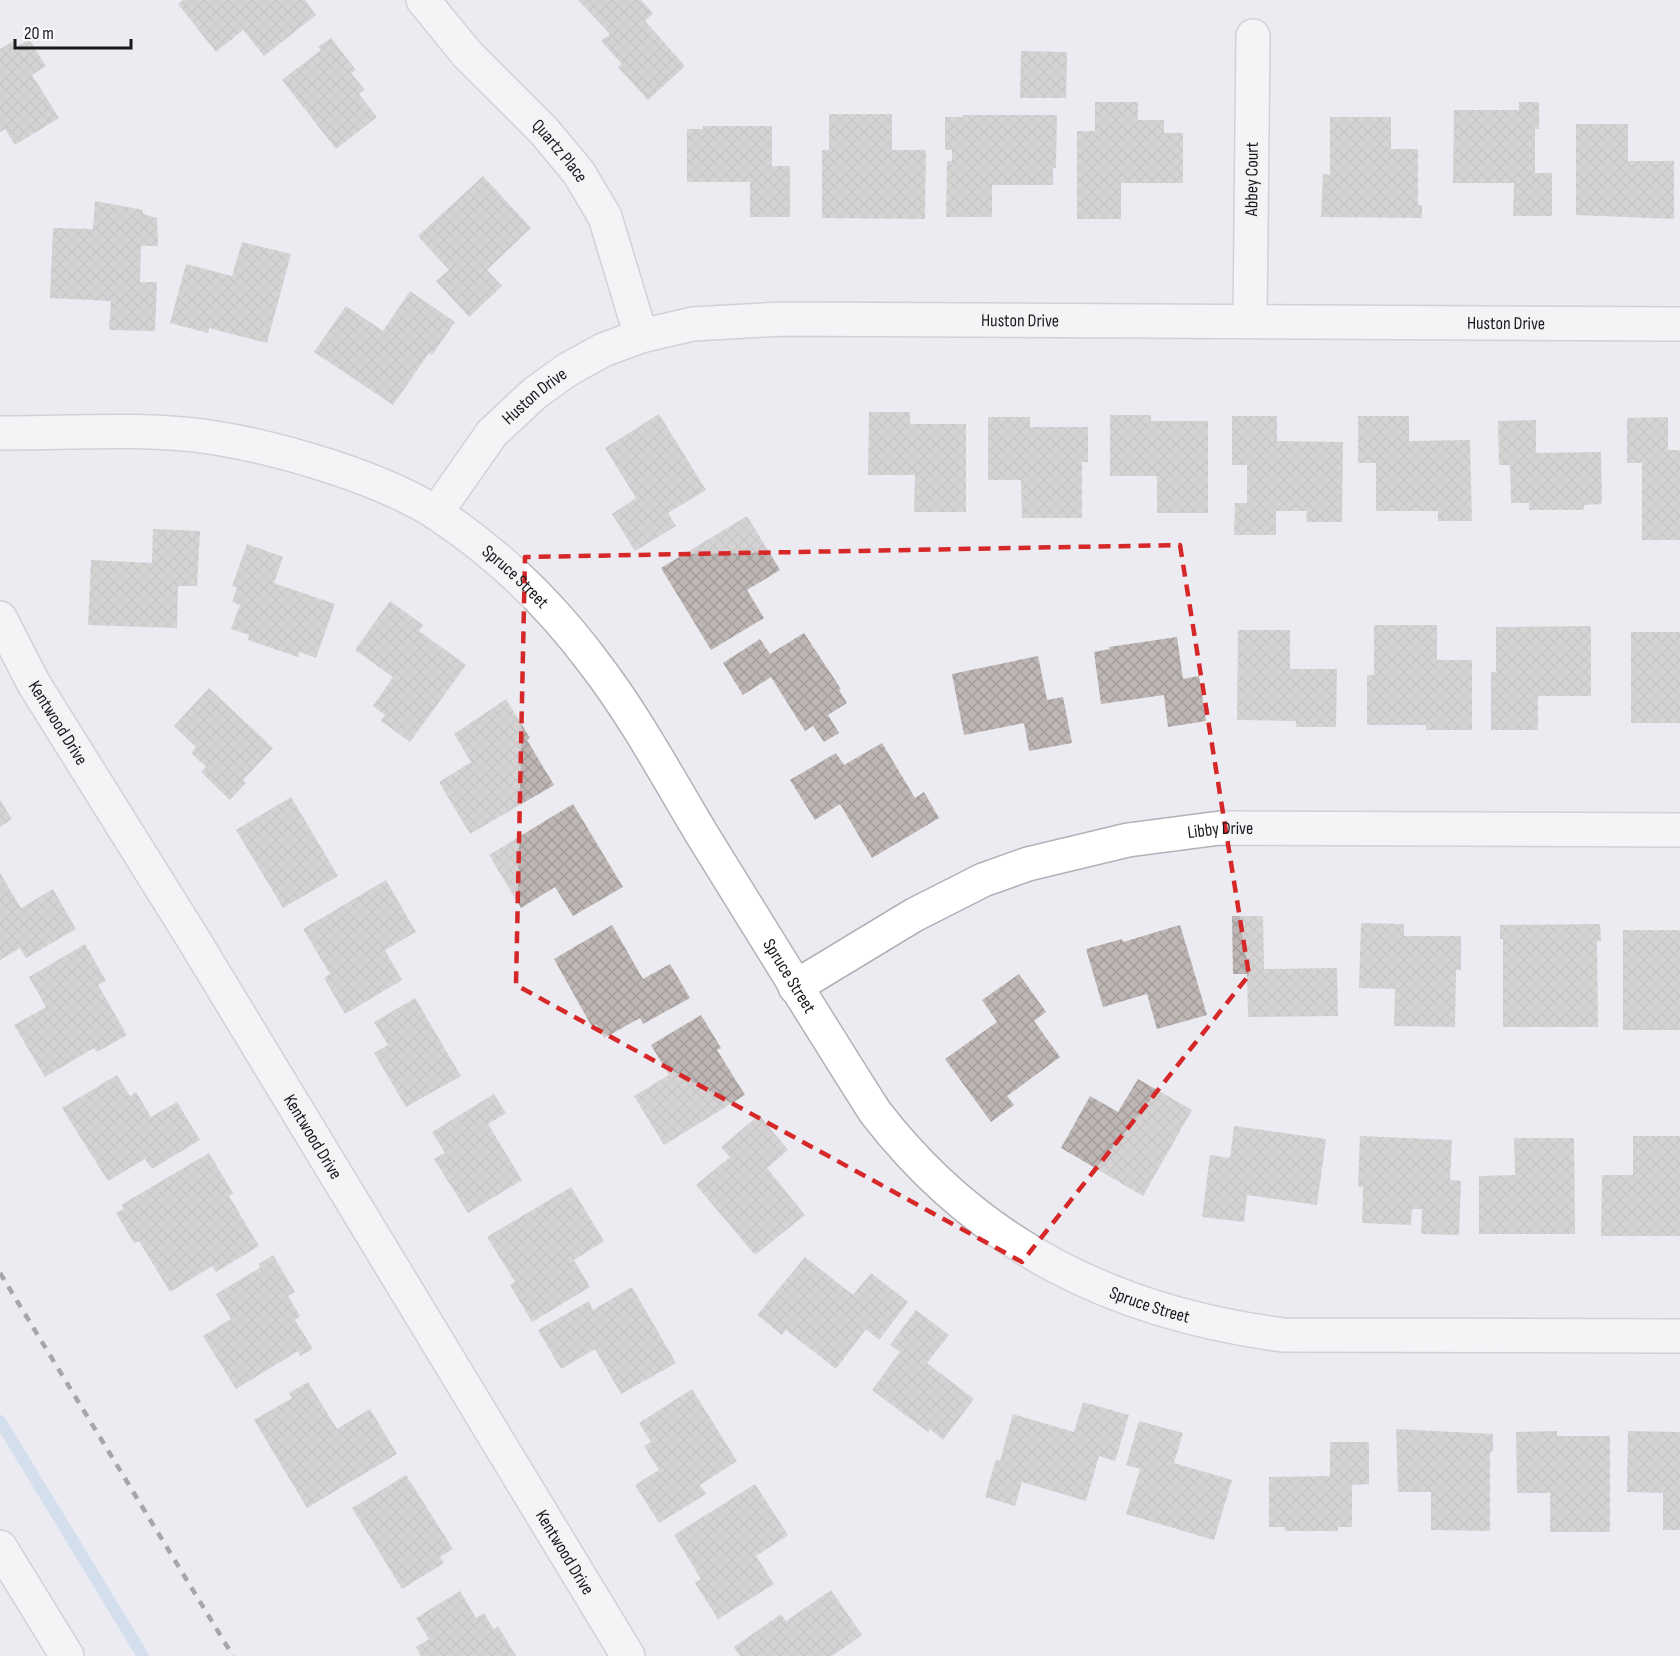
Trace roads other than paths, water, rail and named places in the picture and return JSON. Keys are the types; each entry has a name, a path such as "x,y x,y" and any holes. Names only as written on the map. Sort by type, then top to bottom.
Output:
{"street":[{"name":"Quartz Place","path":"423,0 467,54 544,131 579,173 605,217 641,336"},
{"name":"Abbey Court","path":"1250,321 1253,36"},
{"name":"Huston Drive","path":"436,513 492,433 527,400 567,370 603,350 641,336 693,324 782,319 1680,324"},
{"name":"Spruce Street","path":"0,433 171,433 218,438 331,468 393,491 436,513 521,579 596,664 795,987 875,1112 902,1148 951,1194 999,1232 1050,1264 1137,1303 1230,1328 1283,1335 1680,1336"},
{"name":"Kentwood Drive","path":"0,618 34,684 198,948 628,1656"},
{"name":"Libby Drive","path":"795,987 914,915 983,880 1028,864 1128,840 1220,828 1680,830"},
{"path":"0,1547 67,1656"}],"waterway":[{"path":"0,1421 143,1656"}],"railway":[{"path":"0,1273 233,1656"}]}
